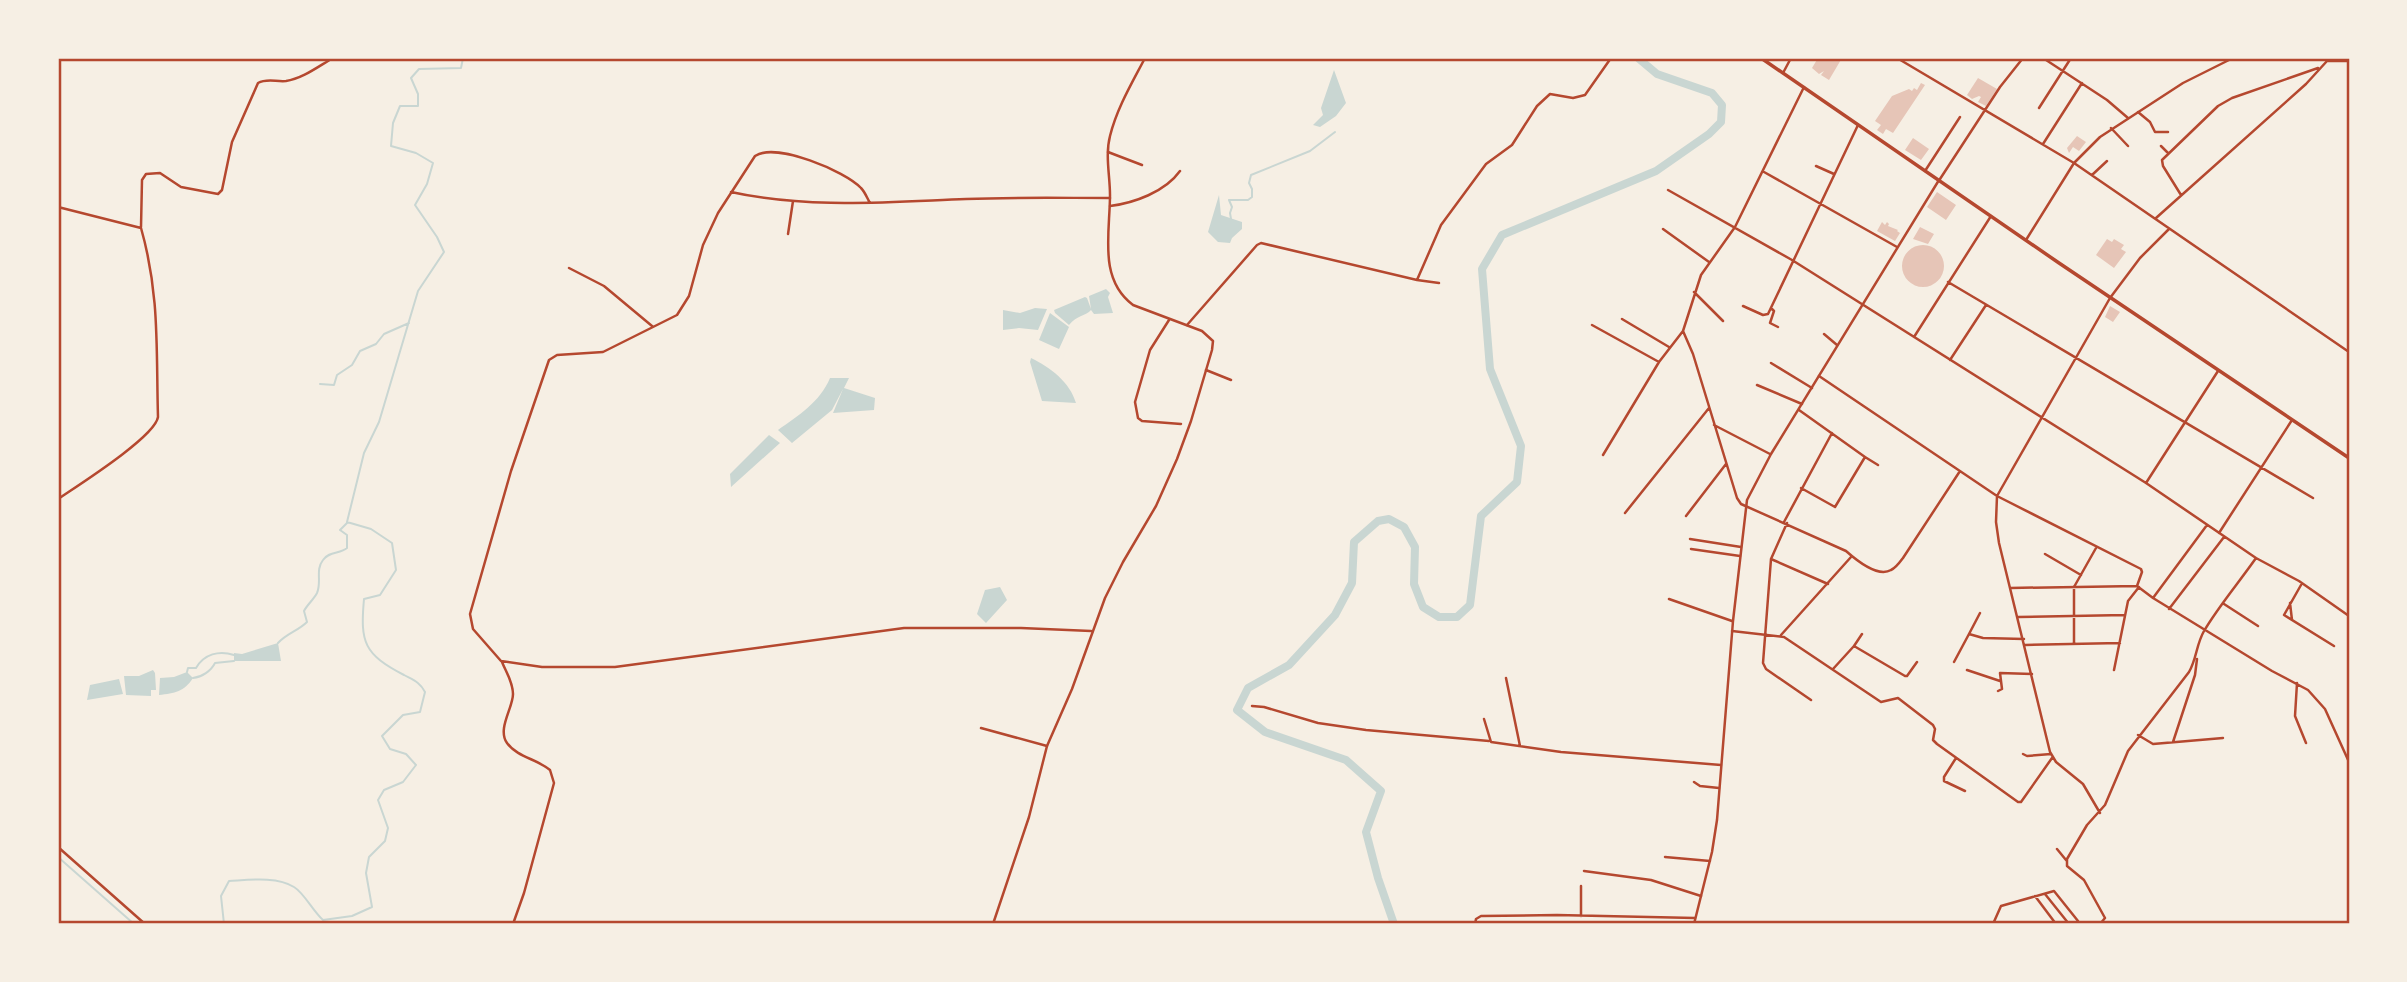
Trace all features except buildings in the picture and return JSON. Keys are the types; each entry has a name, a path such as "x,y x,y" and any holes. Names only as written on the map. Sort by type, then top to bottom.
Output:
{"highway":[{"path":"1761,58 2110,298 2349,458"}],"street":[{"path":"58,499 129,449 155,427 158,421 155,291 141,228 144,176 151,172 160,173 181,187 218,194 222,190 232,142 258,83 264,80 288,80 303,75 332,58"},
{"path":"993,924 1029,817 1047,746 1072,689 1091,631 1122,562 1156,506 1172,471 1191,421 1213,341 1210,336 1187,325 1133,305 1118,290 1109,260 1109,140 1121,105 1145,58"},
{"path":"1417,280 1441,225 1486,164 1512,145 1545,97 1557,94 1573,98 1586,95 1611,58"},
{"path":"1783,73 1791,58"},
{"path":"1897,58 2074,163 2349,352"},
{"path":"1694,924 1710,861 1719,789 1746,506 1771,454 1861,304 1939,180 2023,58"},
{"path":"2043,58 2107,100 2128,118"},
{"path":"2039,108 2071,58"},
{"path":"2026,240 2074,163 2111,128 2183,83 2233,58"},
{"path":"2156,218 2305,84 2327,59 2349,61"},
{"path":"2181,195 2161,163 2218,106 2232,98 2322,67"},
{"path":"2043,144 2081,83"},
{"path":"1603,455 1659,362 1683,331 1694,292 1709,262 1735,227 1804,87"},
{"path":"2138,112 2150,122 2155,132 2168,132"},
{"path":"1925,171 1960,117"},
{"path":"1743,306 1766,316 1858,125"},
{"path":"2111,128 2128,146"},
{"path":"2161,146 2169,153"},
{"path":"513,924 554,783 550,770 514,749 505,737 505,726 513,696 512,686 501,661 473,629 470,614 511,471 546,366 552,357 557,355 603,352 670,319 682,309 689,296 704,245 731,192 755,156 761,152 777,151 802,158 860,187 870,203"},
{"path":"1108,152 1142,165"},
{"path":"2092,175 2107,161"},
{"path":"1816,166 1834,174"},
{"path":"1109,206 1135,200 1159,189 1180,171"},
{"path":"1764,172 1897,247"},
{"path":"1668,190 1792,261 1914,337 2146,483 2256,558 2302,583 2349,616"},
{"path":"731,192 793,201 870,203 1012,197 1110,198"},
{"path":"788,234 793,201"},
{"path":"58,207 141,228"},
{"path":"1914,337 1992,216"},
{"path":"1663,229 1709,262"},
{"path":"2100,813 2083,784 2052,756 1996,522 1997,496 2110,298 2140,258 2169,229"},
{"path":"1187,325 1261,243 1440,283"},
{"path":"569,268 604,286 652,326"},
{"path":"1948,282 2313,498"},
{"path":"1694,292 1723,321"},
{"path":"1950,360 1986,305"},
{"path":"1771,308 1773,311 1769,323 1778,327"},
{"path":"1622,319 1669,347"},
{"path":"1169,320 1150,350 1135,402 1142,421 1181,424"},
{"path":"1592,325 1659,362"},
{"path":"1683,331 1693,354 1737,498 1746,506 1846,551 1877,571 1892,570 1921,535 1960,471"},
{"path":"1824,334 1838,345"},
{"path":"1771,363 1812,388"},
{"path":"1206,370 1231,380"},
{"path":"2146,483 2219,371"},
{"path":"1819,376 1997,496 2141,569 2138,586 2128,601 2114,670"},
{"path":"1757,385 1802,404"},
{"path":"1625,513 1709,408"},
{"path":"1799,410 1878,465"},
{"path":"2219,533 2292,421"},
{"path":"1714,425 1771,454"},
{"path":"1811,700 1764,667 1771,559 1801,488 1832,433"},
{"path":"1801,488 1835,507 1865,457"},
{"path":"1686,516 1726,464"},
{"path":"2153,598 2207,525"},
{"path":"2169,609 2224,537"},
{"path":"1690,539 1741,547"},
{"path":"2074,644 2074,587 2096,548"},
{"path":"1691,549 1740,556"},
{"path":"2045,554 2081,575"},
{"path":"1780,635 1852,557"},
{"path":"2173,742 2195,675 2197,648 2205,630 2256,558"},
{"path":"1771,559 1828,584"},
{"path":"2302,583 2283,614 2334,646"},
{"path":"2010,588 2138,586 2169,609 2308,690 2325,709 2349,762"},
{"path":"1669,599 1733,621"},
{"path":"2290,603 2292,620"},
{"path":"2224,604 2258,626"},
{"path":"1954,662 1980,613"},
{"path":"2018,617 2125,615"},
{"path":"501,661 542,667 615,667 798,641 927,627 1091,631"},
{"path":"1732,631 1780,635 1881,702 1898,698 1935,727 1933,740 1937,744 2019,802 2052,756"},
{"path":"1833,669 1862,634"},
{"path":"1969,634 1983,638 2024,639"},
{"path":"2025,645 2120,643"},
{"path":"1854,646 1905,676 1917,662"},
{"path":"2066,860 2087,825 2100,813 2128,751 2197,659"},
{"path":"1967,670 2000,681"},
{"path":"1998,691 2002,689 2000,673 2032,674"},
{"path":"1506,678 1520,746"},
{"path":"2297,683 2295,716 2306,743"},
{"path":"1252,706 1318,723 1366,730 1721,765"},
{"path":"1483,719 1489,741"},
{"path":"981,728 1047,746"},
{"path":"2138,736 2149,743 2223,738"},
{"path":"2023,754 2052,756"},
{"path":"1956,758 1944,781 1965,791"},
{"path":"1694,782 1700,786 1719,789"},
{"path":"58,847 145,924"},
{"path":"2057,849 2066,860 2067,866 2084,880 2105,918 2100,924"},
{"path":"1665,857 1710,861"},
{"path":"1584,871 1651,880 1701,896"},
{"path":"1581,886 1581,916"},
{"path":"1993,924 2000,907 2055,891 2078,924"},
{"path":"2045,894 2069,924"},
{"path":"2035,896 2056,924"},
{"path":"1475,924 1476,919 1481,916 1696,918"}],"shaded area":[{"path":"1334,70 1346,103 1336,116 1320,127 1313,125 1323,115 1321,108"},
{"path":"1219,195 1221,215 1242,222 1242,229 1230,243 1218,242 1208,232"},
{"path":"1106,289 1110,293 1108,297 1113,313 1094,314 1091,310 1069,325 1055,313 1054,310 1085,297 1091,309 1089,296"},
{"path":"1035,308 1047,309 1038,330 1003,330 1003,310 1020,313"},
{"path":"1050,313 1069,327 1059,349 1039,340"},
{"path":"1031,358 1058,376 1069,388 1076,403 1042,401"},
{"path":"830,378 849,378 844,388 875,398 874,410 833,413 843,389 832,410 792,443 778,430 814,401"},
{"path":"769,435 780,443 731,487 730,474"},
{"path":"1000,587 1007,600 986,623 977,614 985,590"},
{"path":"278,643 281,661 234,661 234,653 242,654"},
{"path":"153,670 156,690 151,690 151,696 126,695 124,676 139,676"},
{"path":"187,672 193,678 183,689 159,695 160,678"},
{"path":"119,679 123,694 87,700 90,685"}],"waterway":[{"path":"224,924 221,896 229,881 262,880 287,884 301,893 323,920 352,916 372,907 366,873 369,857 385,841 388,828 378,800 384,790 403,782 416,765 406,754 390,749 382,736 403,715 420,712 425,692 416,682 380,660 364,637 364,599 380,595 396,570 392,543 371,529 347,522 364,453 379,422 418,291 444,252 415,205 427,184 433,163 416,153 391,146 393,123 400,106 418,106 418,94 411,78 419,69 461,68 463,58"},
{"path":"1394,924 1366,832 1381,791 1346,760 1265,732 1237,710 1248,688 1289,665 1335,615 1352,583 1354,542 1378,521 1389,519 1404,527 1415,547 1414,584 1423,607 1439,617 1457,617 1470,605 1481,516 1517,482 1521,446 1490,369 1482,269 1502,235 1656,171 1709,134 1721,122 1722,105 1712,93 1657,74 1638,58"},
{"path":"1231,219 1232,207 1229,200 1248,200 1252,197 1249,183 1251,175 1310,151 1335,132"},
{"path":"320,384 334,385 337,375 352,365 360,351 376,344 384,334 409,323"},
{"path":"278,643 307,622 304,611 317,593 321,564 328,555 347,548 347,535 340,530 347,523"},
{"path":"187,672 188,668 196,668 203,659 212,654 234,655"},
{"path":"193,678 206,673 215,663 234,661"},
{"path":"58,857 134,924"}]}
